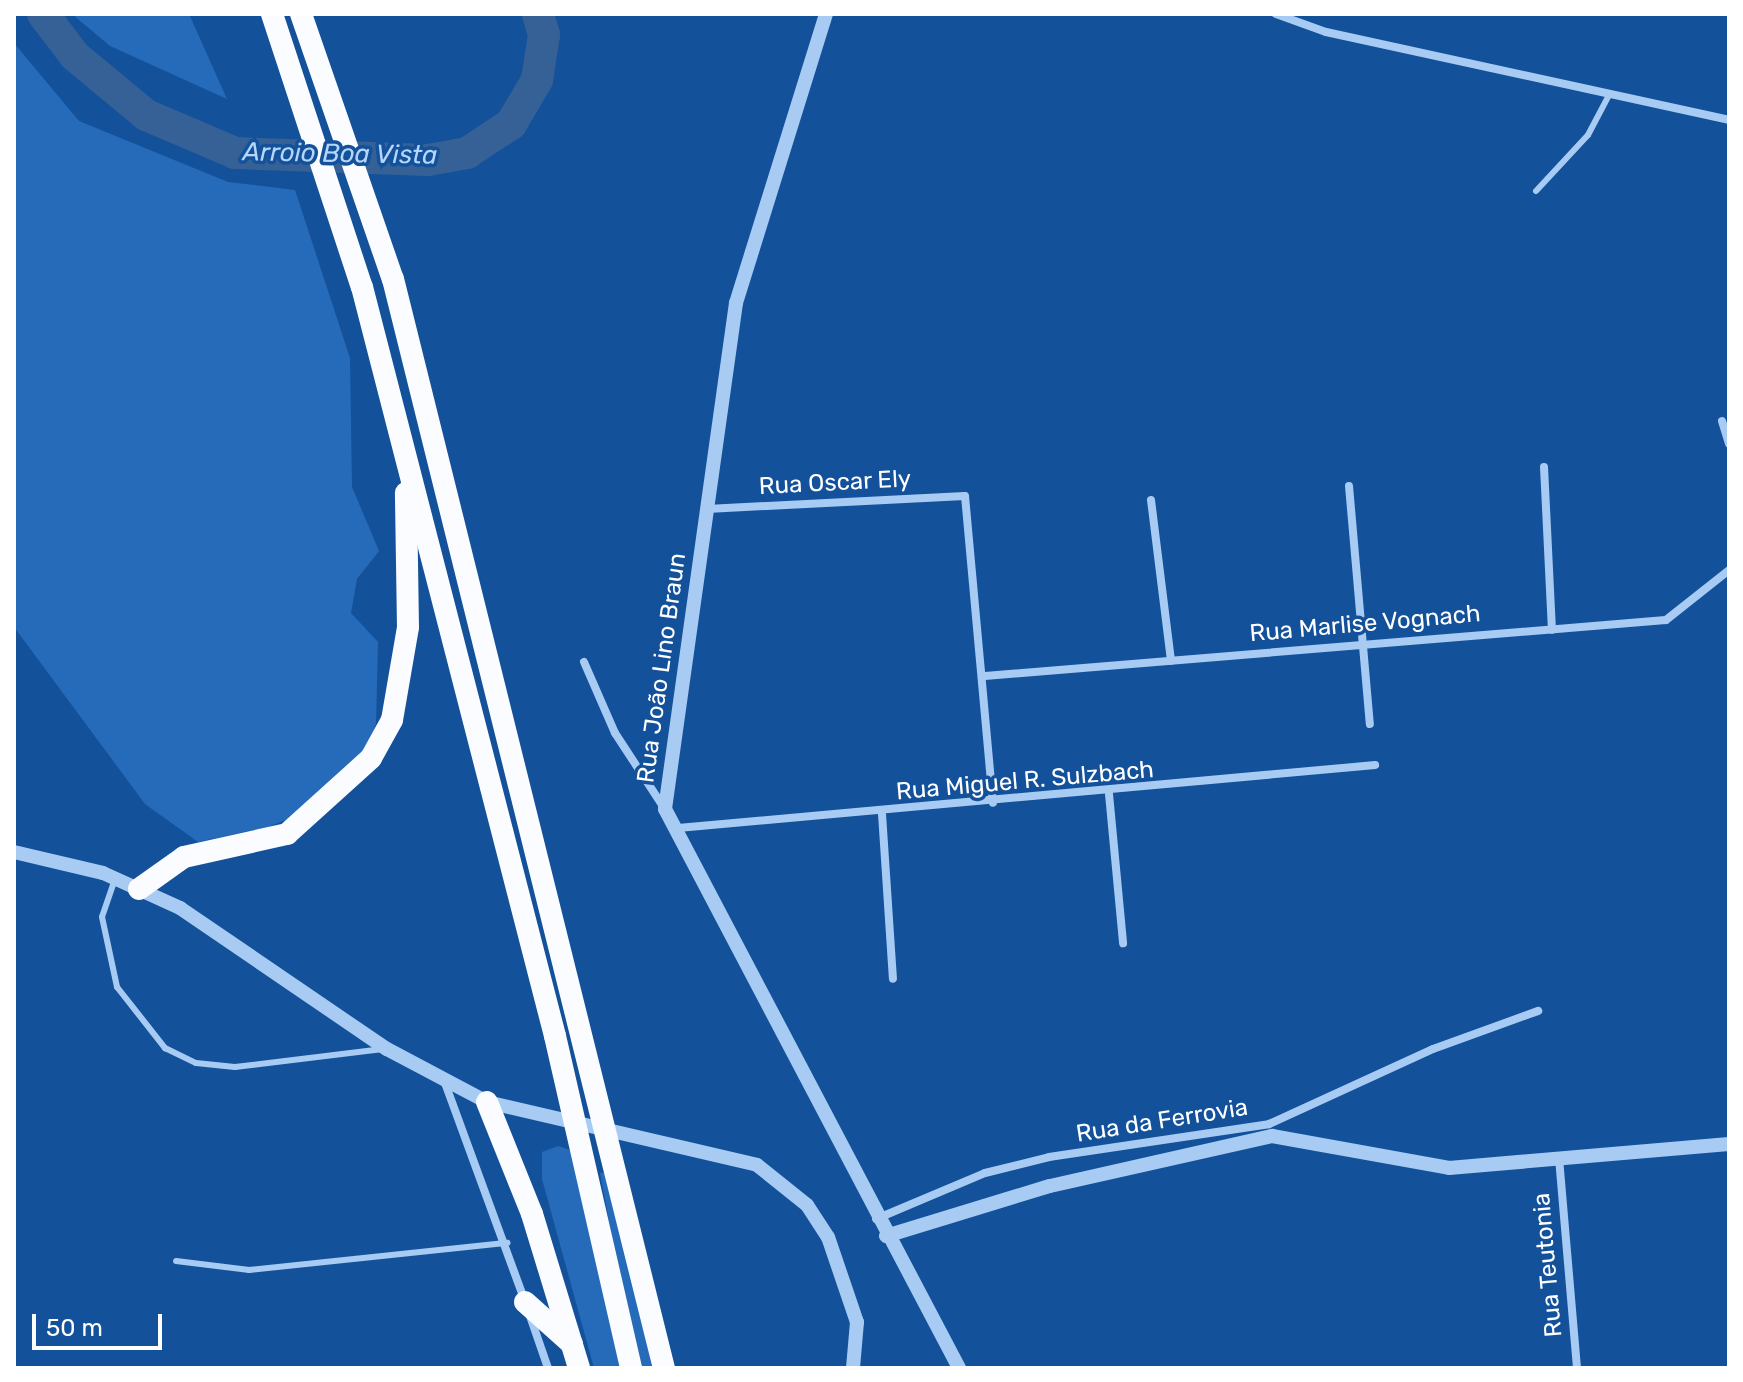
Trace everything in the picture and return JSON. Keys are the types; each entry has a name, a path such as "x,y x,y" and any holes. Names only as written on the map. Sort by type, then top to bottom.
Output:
{"highway":[{"path":"272,14 362,287 555,1036 631,1368"},
{"path":"301,14 393,279 619,1169 664,1368"},
{"path":"139,889 184,857 287,834 371,758 392,720 408,627 405,456"},
{"path":"487,1102 579,1368"},
{"path":"525,1302 573,1345"}],"street":[{"name":"Rua João Lino Braun","path":"826,14 736,303 665,809 678,828 821,1105 876,1219 959,1368"},
{"path":"1276,14 1608,97 1729,120"},
{"path":"1722,421 1729,444"},
{"path":"1544,467 1552,630"},
{"path":"1349,486 1370,724"},
{"name":"Rua Oscar Ely","path":"707,509 965,496 985,676"},
{"path":"1151,500 1171,661"},
{"name":"Rua Marlise Vognach","path":"985,676 1666,620 1729,570"},
{"path":"584,662 615,733 665,809"},
{"path":"985,676 993,803"},
{"name":"Rua Miguel R. Sulzbach","path":"678,828 1109,794 1375,765"},
{"path":"1109,794 1123,943"},
{"path":"882,814 893,979"},
{"path":"19,855 115,878 180,908 387,1049 445,1083 487,1102 564,1125 711,1149 781,1182 807,1205 840,1268 857,1322 853,1368"},
{"name":"Rua da Ferrovia","path":"876,1219 985,1173 1049,1157 1270,1130 1433,1049 1538,1011"},
{"path":"445,1083 508,1243 548,1368"},
{"path":"886,1236 1050,1186 1270,1130 1449,1168 1729,1144"},
{"name":"Rua Teutonia","path":"1559,1158 1577,1368"}],"lane":[{"path":"1536,191 1588,135 1608,97"},
{"path":"115,878 102,917 117,987 165,1048 196,1063 235,1067 387,1049"},
{"path":"176,1261 249,1270 508,1243"}],"shaded area":[{"path":"72,14 189,14 227,99 110,46"},
{"path":"14,43 79,121 228,182 295,190 350,358 352,487 379,551 357,579 351,613 378,642 376,724 366,754 293,817 268,827 198,842 145,804 14,627"},
{"path":"558,1146 570,1150 586,1200 623,1368 594,1368 542,1179 542,1152"},
{"path":"610,1172 652,1368 640,1368 624,1301 600,1173"}],"waterway":[{"name":"Arroio Boa Vista","path":"43,14 75,56 146,115 235,153 428,160 467,153 511,124 537,80 544,35 538,14"}]}
